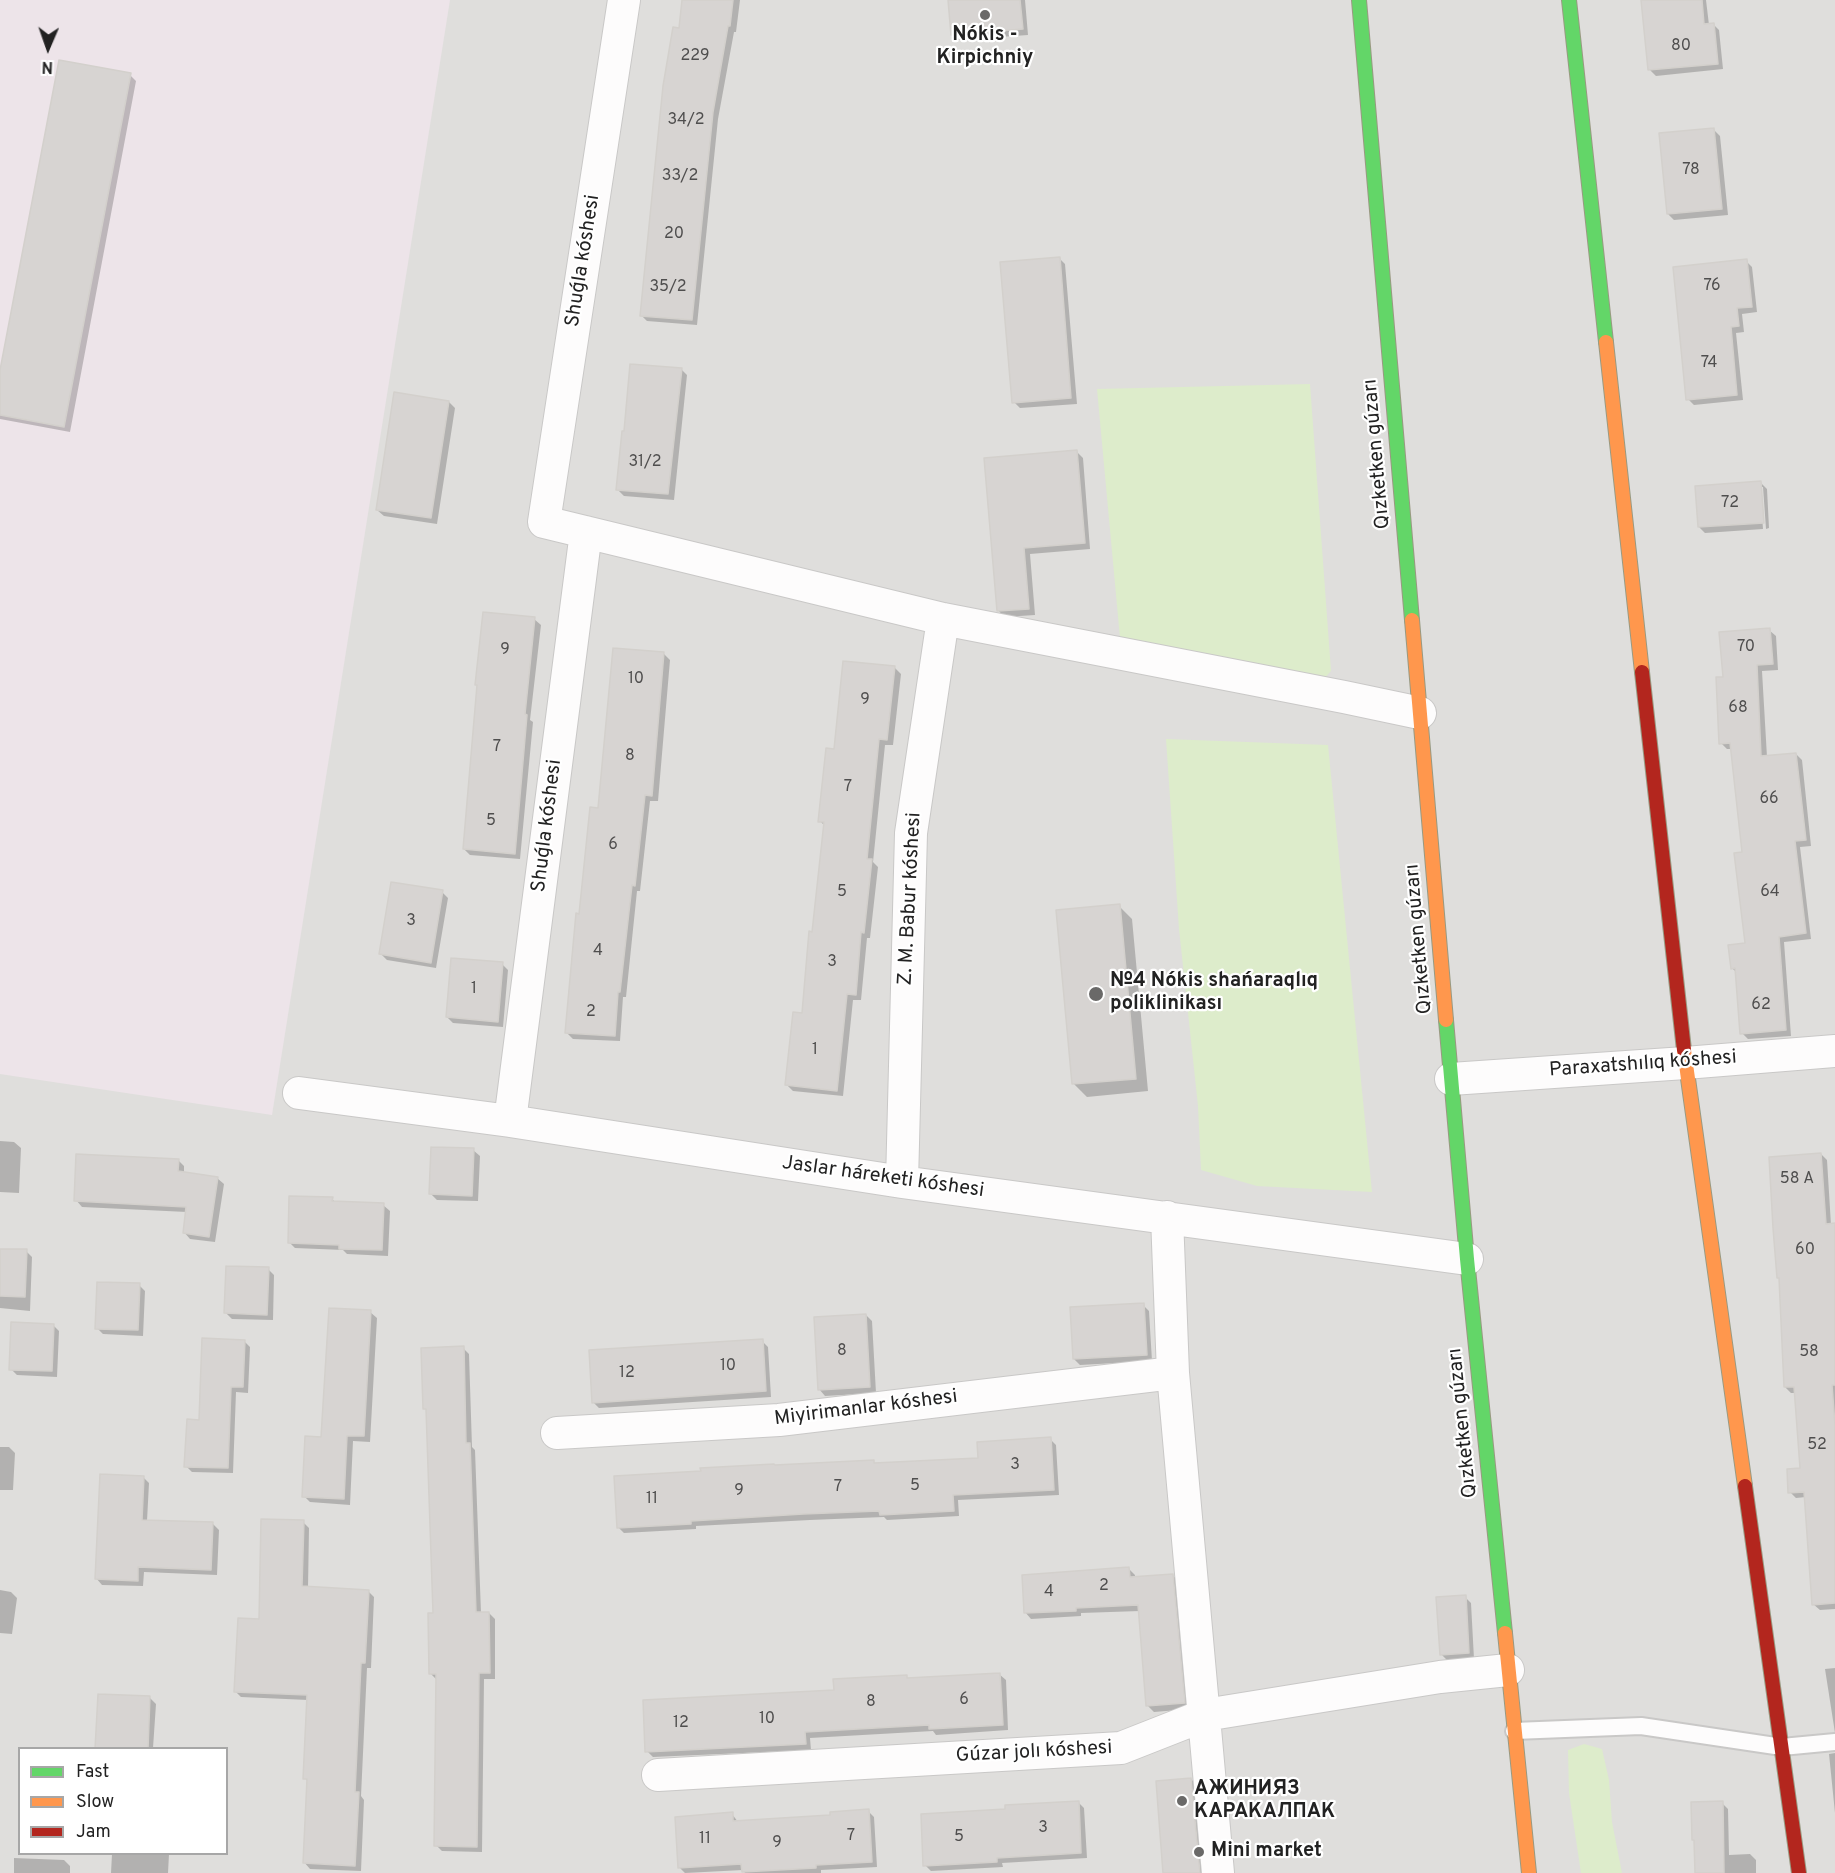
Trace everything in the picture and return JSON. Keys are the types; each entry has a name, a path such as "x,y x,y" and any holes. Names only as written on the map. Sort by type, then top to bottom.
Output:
{"street":[{"name":"Shuǵla kóshesi","path":"510,1121 586,532 544,522 624,0"},
{"name":"Qızketken gúzarı","path":"1359,0 1467,1259 1529,1873"},
{"path":"1569,0 1685,1064 1799,1873"},
{"path":"586,532 943,619 1420,713"},
{"name":"Z. M. Babur kóshesi","path":"903,1182 911,833 943,619"},
{"name":"Paraxatshılıq kóshesi","path":"1451,1079 1685,1064 1835,1051"},
{"name":"Jaslar háreketi kóshesi","path":"299,1093 510,1121 903,1182 1467,1259"},
{"path":"1167,1217 1173,1373 1218,1873"},
{"name":"Miyirimanlar kóshesi","path":"557,1433 779,1420 1173,1373"},
{"name":"Gúzar jolı kóshesi","path":"658,1775 1121,1748 1205,1715 1440,1677 1508,1670"}],"lane":[{"path":"1514,1731 1641,1726 1782,1748 1835,1742"}],"shaded area":[{"path":"0,0 1835,0 1835,1873 0,1873"},
{"path":"0,0 450,0 272,1115 0,1074"}],"green space":[{"path":"1310,384 1331,671 1322,681 1120,638 1097,389"},
{"path":"1166,739 1328,745 1372,1192 1257,1186 1201,1170 1198,1106 1179,929"},
{"path":"1584,1744 1602,1749 1609,1780 1612,1822 1622,1873 1581,1873 1569,1793 1568,1750"}],"building":[{"path":"682,0 733,0 713,112 692,320 640,316 663,86 673,27 679,28"},
{"name":"Nókis - Kirpichniy","path":"948,0 1020,0 1023,29 951,35"},
{"path":"1641,0 1702,0 1704,24 1714,23 1718,64 1648,70"},
{"path":"59,60 131,73 64,427 0,415 0,370"},
{"path":"1714,128 1722,209 1667,214 1659,133"},
{"path":"1060,257 1071,398 1012,403 1000,262"},
{"path":"1747,259 1752,307 1737,308 1739,326 1731,327 1737,395 1686,400 1673,267"},
{"path":"630,364 682,368 668,494 616,490"},
{"path":"394,392 449,401 431,518 376,510"},
{"path":"1077,450 1085,543 1024,548 1029,609 997,611 984,458"},
{"path":"1761,481 1764,523 1698,527 1695,486"},
{"path":"483,612 535,617 525,714 527,715 515,854 463,849 477,685 475,685"},
{"path":"1770,628 1773,664 1757,665 1761,756 1796,753 1806,840 1795,841 1806,933 1779,937 1786,1030 1740,1034 1735,968 1731,969 1728,945 1745,943 1734,853 1742,852 1730,743 1719,744 1716,677 1723,677 1719,632"},
{"path":"613,648 664,652 652,796 645,795 635,886 632,885 620,992 618,992 615,1036 565,1033 576,913 579,914 590,807 598,808"},
{"path":"843,661 895,666 887,740 879,739 867,859 872,859 864,933 861,932 856,995 847,994 837,1091 785,1085 793,1012 802,1013 809,931 812,932 824,822 818,822 826,748 834,749"},
{"path":"391,882 443,890 431,963 379,954"},
{"name":"№4 Nókis shańaraqlıq poliklinikası","path":"1120,904 1136,1079 1072,1084 1056,910"},
{"path":"451,958 503,962 498,1022 446,1017"},
{"path":"431,1147 474,1148 472,1196 429,1194"},
{"path":"1821,1153 1826,1224 1835,1223 1835,1385 1832,1385 1835,1425 1835,1603 1812,1605 1804,1492 1788,1493 1787,1469 1800,1468 1794,1387 1784,1387 1779,1278 1777,1278 1769,1157"},
{"path":"76,1154 179,1159 178,1171 218,1177 209,1237 183,1233 186,1207 74,1201"},
{"path":"289,1196 333,1197 332,1201 384,1203 382,1250 339,1249 339,1245 288,1243"},
{"path":"0,1249 27,1249 25,1297 0,1296"},
{"path":"226,1266 269,1267 267,1315 224,1313"},
{"path":"97,1282 140,1283 138,1330 95,1329"},
{"path":"1144,1303 1147,1355 1073,1359 1070,1307"},
{"path":"329,1308 371,1310 364,1436 347,1436 344,1499 302,1497 305,1436 321,1437"},
{"path":"866,1314 870,1387 818,1390 814,1317"},
{"path":"11,1322 54,1324 52,1371 9,1370"},
{"path":"202,1338 245,1340 243,1387 231,1387 228,1468 184,1467 187,1419 199,1420"},
{"path":"763,1339 766,1391 592,1403 589,1350"},
{"path":"464,1346 466,1443 470,1443 476,1612 489,1612 490,1673 479,1673 477,1847 434,1846 436,1674 429,1674 428,1613 433,1613 426,1409 423,1409 421,1348"},
{"path":"1051,1437 1054,1490 953,1495 954,1511 880,1515 879,1511 803,1514 617,1528 614,1476 774,1464 874,1460 874,1463 978,1458 977,1442"},
{"path":"100,1474 144,1476 142,1520 213,1522 211,1570 138,1567 138,1581 95,1579"},
{"path":"261,1519 304,1520 302,1586 369,1590 365,1663 361,1663 355,1792 359,1792 355,1866 303,1863 307,1779 303,1779 307,1695 234,1692 238,1618 259,1619"},
{"path":"1129,1567 1130,1577 1173,1574 1185,1703 1146,1706 1138,1605 1024,1613 1022,1575"},
{"path":"1466,1595 1469,1653 1440,1655 1436,1597"},
{"path":"1000,1673 1003,1725 929,1729 929,1725 805,1732 806,1744 645,1752 643,1700 834,1690 833,1679"},
{"path":"98,1694 150,1696 148,1747 95,1747"},
{"path":"1191,1778 1200,1873 1163,1873 1156,1781"},
{"path":"1079,1801 1081,1853 997,1858 997,1862 923,1866 921,1814 1005,1809 1005,1805"},
{"path":"1723,1801 1724,1873 1695,1873 1691,1802"},
{"path":"869,1809 872,1862 742,1872 741,1864 678,1868 675,1817 733,1812 733,1821 830,1815 830,1812"}],"traffic: fast":[{"path":"1359,0 1412,620"},
{"path":"1569,0 1606,342"},
{"path":"1446,1020 1467,1259 1505,1633"}],"traffic: slow":[{"path":"1606,342 1642,672"},
{"path":"1412,620 1446,1020"},
{"path":"1684,1050 1745,1486"},
{"path":"1505,1633 1529,1873"}],"traffic: jam":[{"path":"1642,672 1684,1050"},
{"path":"1745,1486 1799,1873"}],"place":[{"name":"Nókis - Kirpichniy","path":"985,15"},
{"name":"№4 Nókis shańaraqlıq poliklinikası","path":"1096,994"},
{"name":"АЖИНИЯЗ КАРАКАЛПАК","path":"1182,1801"},
{"name":"Mini market","path":"1199,1852"}]}
